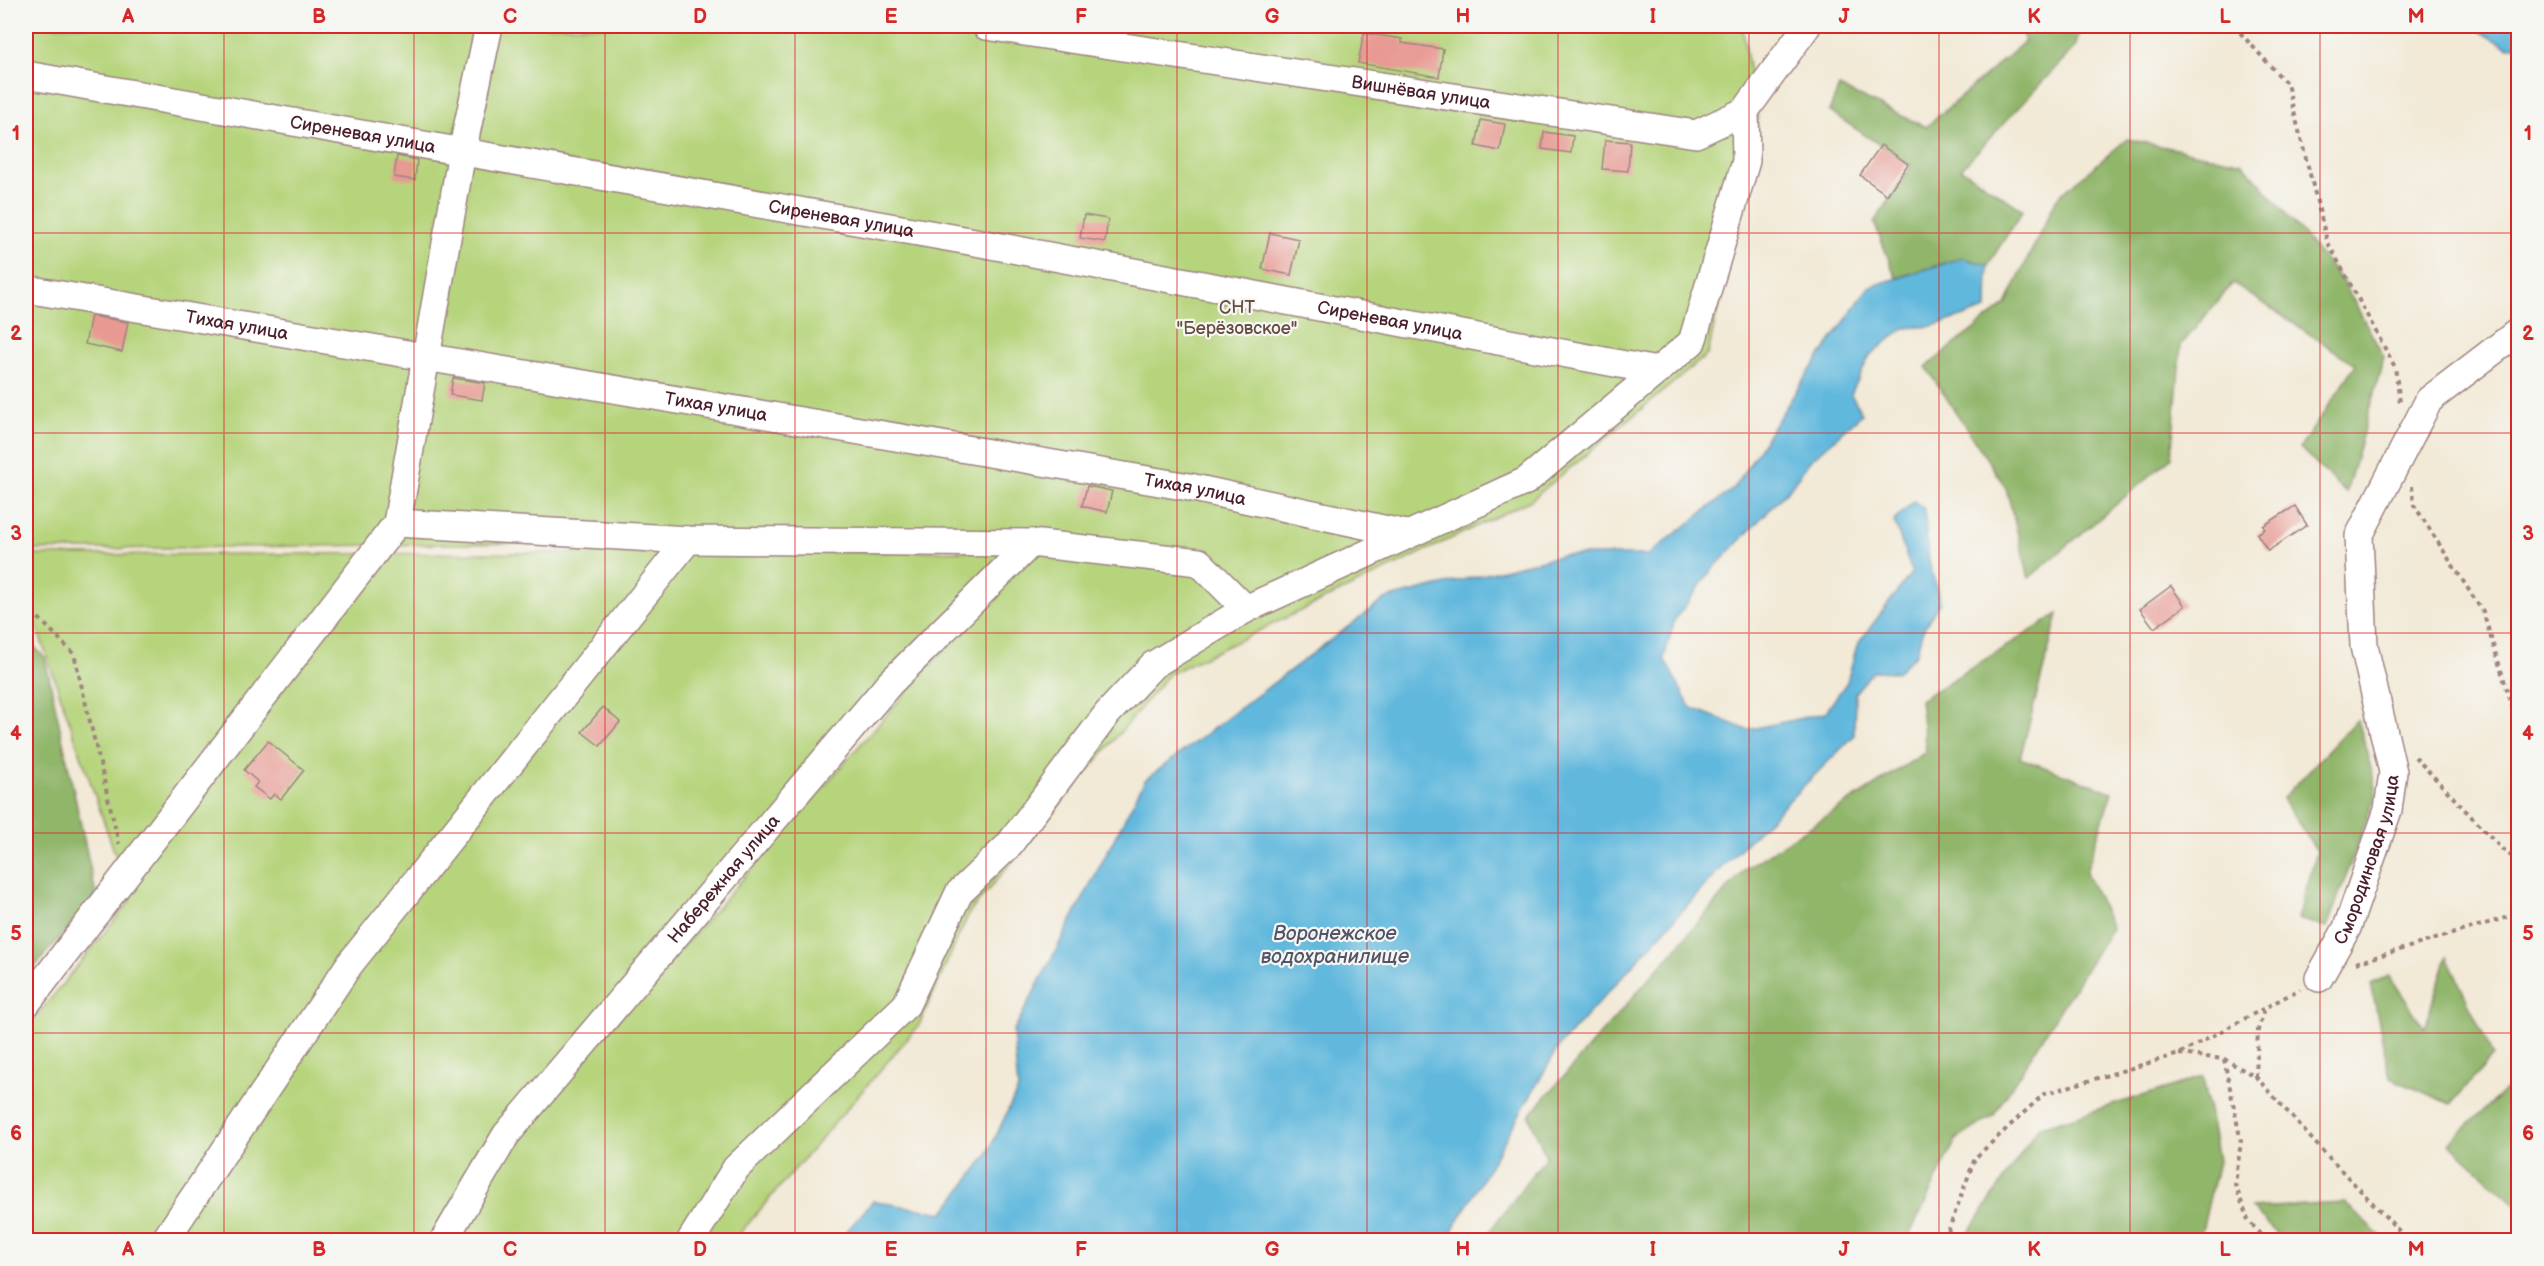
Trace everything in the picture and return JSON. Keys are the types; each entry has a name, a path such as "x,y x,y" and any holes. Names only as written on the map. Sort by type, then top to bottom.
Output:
{"street":[{"path":"26,1004 397,523 462,152 489,26"},
{"name":"Вишнёвая улица","path":"986,26 1696,134 1745,111 1807,26"},
{"name":"Сиреневая улица","path":"26,75 975,242 1657,371"},
{"path":"691,1240 736,1168 906,1005 959,893 1008,846 1107,714 1153,665 1246,609 1526,481 1692,342 1746,161 1745,111"},
{"name":"Тихая улица","path":"26,289 1189,488 1406,534"},
{"name":"Смородиновая улица","path":"2319,978 2347,928 2388,810 2393,772 2364,646 2359,536 2429,400 2518,332"},
{"path":"397,523 688,540 1031,543 1199,562 1246,609"},
{"path":"165,1240 349,965 688,540"},
{"name":"Набережная улица","path":"444,1240 513,1126 890,683 1031,543"}],"path":[{"path":"2234,26 2287,84 2327,241 2395,367 2407,441"},
{"path":"2412,483 2414,504 2483,612 2518,726"},
{"path":"26,605 74,654 126,874"},
{"path":"2383,724 2502,849 2518,861"},
{"path":"1945,1240 1975,1158 2044,1094 2179,1054 2319,978 2346,966 2518,914"},
{"path":"2256,1077 2258,1030 2265,1008"},
{"path":"2179,1054 2224,1059 2256,1077 2408,1240"},
{"path":"2224,1059 2241,1142 2235,1184 2248,1220 2265,1240"}],"green space":[{"name":"СНТ \"Берёзовское\"","path":"26,26 1742,26 1758,121 1708,354 1531,500 1169,674 969,913 919,1025 734,1240 457,1240 512,1141 1044,536 26,550"},
{"path":"2018,26 2080,26 2076,46 1961,169 2023,210 1988,265 1962,258 1896,278 1874,222 1911,166 1829,111 1839,87 1926,127 2025,41"},
{"path":"2127,139 2243,163 2344,283 2384,357 2346,493 2300,448 2356,365 2233,283 2181,345 2171,458 2029,578 2006,488 1926,367 2006,304 2057,198"},
{"path":"1011,551 503,1140 448,1240 26,1240 26,1029 131,900 26,596 26,555"},
{"path":"2058,614 2020,758 2112,792 2086,872 2112,928 1993,1116 1956,1140 1907,1240 1483,1240 1546,1157 1529,1116 1745,869 1926,752 1920,700"},
{"path":"26,638 45,658 96,895 26,977"},
{"path":"2358,719 2377,792 2327,927 2298,919 2317,851 2282,799"},
{"path":"2447,957 2493,1056 2451,1104 2390,1078 2371,984 2389,975 2424,1028"},
{"path":"2203,1077 2218,1161 2201,1235 2207,1240 1964,1240 2038,1128"},
{"path":"2518,1078 2518,1207 2449,1143"},
{"path":"2345,1203 2385,1240 2284,1240 2251,1208"}],"water":[{"path":"2478,26 2518,26 2518,46 2508,47 2479,31"},
{"name":"Воронежское водохранилище","path":"1962,258 1988,265 1987,309 1933,326 1904,328 1870,355 1851,394 1862,414 1809,462 1790,488 1711,571 1675,619 1664,658 1690,707 1747,730 1825,713 1847,682 1857,645 1912,572 1894,521 1914,501 1924,509 1929,561 1940,602 1923,630 1916,654 1897,672 1873,671 1855,693 1854,736 1723,866 1559,1046 1447,1240 839,1240 873,1201 943,1213 986,1157 1018,1089 1013,1032 1145,780 1385,599 1563,555 1648,555 1734,488 1802,382 1869,287"}],"building":[{"path":"1364,33 1402,39 1402,43 1443,49 1439,77 1358,63"},
{"path":"1481,120 1505,124 1500,151 1476,146"},
{"path":"1544,132 1573,136 1571,153 1542,149"},
{"path":"1605,140 1630,142 1628,171 1602,169"},
{"path":"1881,145 1908,164 1887,195 1860,175"},
{"path":"397,156 417,160 415,180 394,177"},
{"path":"1084,215 1108,219 1105,242 1080,238"},
{"path":"1270,233 1299,239 1291,275 1262,269"},
{"path":"91,316 128,322 122,352 85,344"},
{"path":"453,378 485,383 482,400 450,395"},
{"path":"1087,486 1112,491 1107,512 1082,506"},
{"path":"2295,506 2307,525 2268,551 2257,534 2265,529 2263,526"},
{"path":"2171,586 2185,606 2154,628 2140,609"},
{"path":"603,707 620,722 600,746 582,732"},
{"path":"268,741 304,770 281,799 274,794 270,799 254,787 258,782 244,770"}]}
